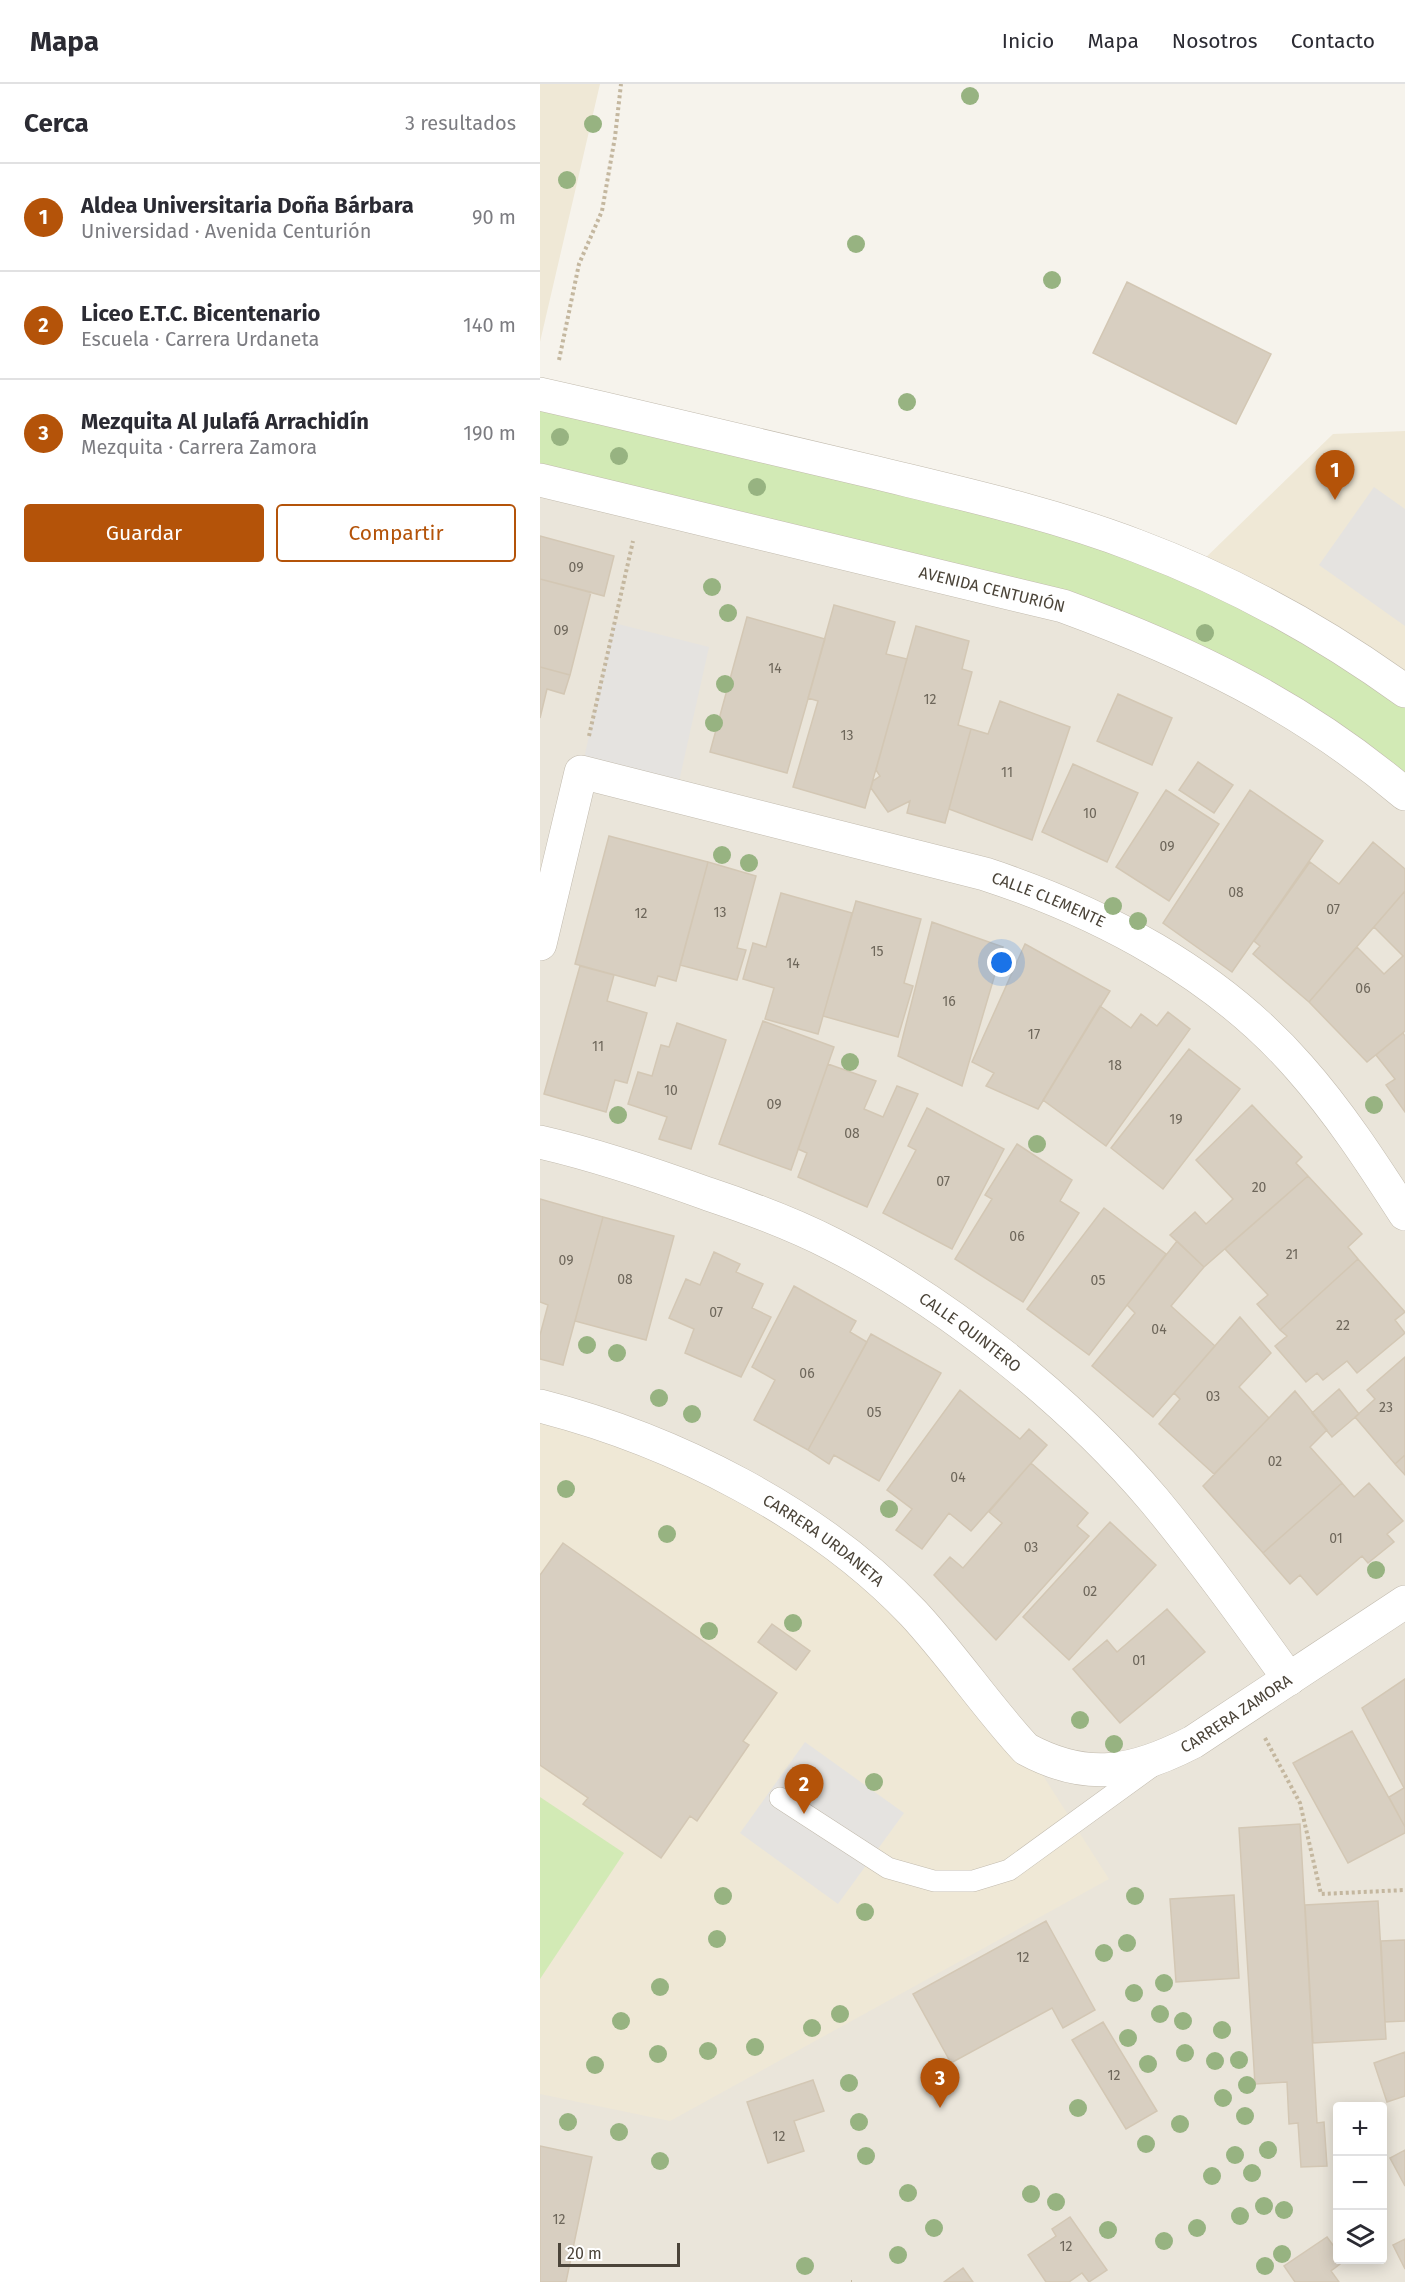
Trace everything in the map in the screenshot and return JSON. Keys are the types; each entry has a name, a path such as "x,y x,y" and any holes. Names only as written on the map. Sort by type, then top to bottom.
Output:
{"street":[{"path":"545,395 930,486 1053,518 1136,545 1233,586 1296,619 1365,662 1405,691"},
{"name":"AVENIDA CENTURIÓN","path":"540,480 1041,600 1147,636 1233,677 1310,722 1405,794"},
{"path":"540,944 581,772"},
{"name":"CALLE CLEMENTE","path":"581,772 985,874 1044,893 1101,919 1180,966 1224,996 1263,1031 1297,1065 1335,1109 1405,1214"},
{"name":"CALLE QUINTERO","path":"540,1142 642,1170 747,1208 831,1243 897,1281 956,1321 1017,1368 1084,1427 1153,1499 1289,1679"},
{"name":"CARRERA URDANETA","path":"540,1406 577,1415 717,1470 793,1517 879,1580 921,1623 1005,1727 1026,1749 1048,1761"},
{"name":"CARRERA ZAMORA","path":"1048,1761 1073,1769 1103,1770 1163,1757 1193,1742 1405,1602"}],"lane":[{"path":"780,1798 888,1868 933,1881 973,1881 1009,1870 1163,1757"}],"path":[{"path":"545,395 577,282 579,264 602,211 615,137 621,84"},
{"path":"581,772 641,504"},
{"path":"1247,1706 1300,1803 1321,1894 1405,1890"}],"shaded area":[{"path":"540,84 600,84 540,342"},
{"path":"1405,431 1405,687 1196,567 1333,434"},
{"path":"540,480 1147,636 1405,794 1405,2282 540,2282"},
{"path":"1374,487 1405,509 1405,626 1319,565"},
{"path":"614,623 709,647 676,795 581,772"},
{"path":"540,1406 577,1415 844,1552 1026,1749 1109,1879 670,2121 540,2094"},
{"path":"805,1742 904,1813 838,1904 740,1833"}],"green space":[{"path":"540,394 1136,545 1405,691 1405,794 1147,636 540,480"},
{"path":"540,1797 624,1853 540,1979"}],"building":[{"path":"1127,282 1271,354 1236,424 1093,353"},
{"path":"540,536 614,556 604,596 540,579"},
{"path":"540,579 591,592 570,675 540,667"},
{"path":"834,605 895,622 886,654 907,659 865,808 793,787 818,701 808,698"},
{"path":"747,617 825,639 787,773 710,752"},
{"path":"916,626 969,641 962,669 972,672 958,725 971,729 945,823 907,813 910,801 888,812 871,788 873,781 880,776 876,770"},
{"path":"540,667 570,675 564,694 547,689 540,718"},
{"path":"1118,694 1172,718 1152,765 1097,741"},
{"path":"1000,701 1070,727 1032,840 949,809 971,729 988,734"},
{"path":"1198,762 1233,785 1214,813 1179,790"},
{"path":"1073,764 1138,793 1107,862 1042,832"},
{"path":"1166,790 1219,824 1169,901 1116,867"},
{"path":"1250,790 1323,841 1232,972 1163,923"},
{"path":"609,836 708,862 676,981 658,976 655,986 575,964"},
{"path":"1373,842 1405,869 1405,891 1309,1002 1253,954 1260,946 1254,941 1310,862 1339,884"},
{"path":"708,862 756,876 737,948 746,950 737,980 680,965"},
{"path":"1405,891 1405,1031 1367,1062 1309,1002 1357,947 1384,974 1403,956 1374,927"},
{"path":"781,893 852,913 818,1034 765,1019 774,988 743,979 753,943 766,947"},
{"path":"856,901 921,919 904,983 913,986 898,1037 823,1016"},
{"path":"932,922 1003,947 962,1086 898,1056"},
{"path":"1025,944 1110,991 1038,1109 986,1086 994,1073 972,1062"},
{"path":"580,966 614,975 607,1001 647,1013 627,1083 615,1080 606,1112 544,1094"},
{"path":"1100,1006 1131,1028 1141,1014 1157,1026 1168,1012 1190,1029 1106,1146 1043,1100"},
{"path":"763,1021 834,1047 791,1170 719,1144"},
{"path":"677,1023 726,1040 691,1149 659,1139 667,1117 628,1104 638,1072 652,1076 661,1045 669,1047"},
{"path":"1403,1033 1405,1036 1405,1112 1386,1085 1395,1079 1376,1055"},
{"path":"1189,1049 1240,1089 1163,1189 1111,1148"},
{"path":"828,1064 876,1081 864,1109 883,1117 897,1086 918,1094 867,1207 798,1177 807,1153 798,1149"},
{"path":"1252,1105 1302,1157 1296,1163 1308,1176 1204,1267 1170,1235 1195,1212 1206,1224 1233,1199 1196,1160"},
{"path":"927,1108 1004,1149 952,1249 883,1213 916,1150 908,1146"},
{"path":"1017,1144 1072,1180 1060,1201 1079,1213 1023,1302 955,1259 992,1199 985,1195"},
{"path":"1308,1176 1362,1234 1348,1247 1358,1259 1280,1330 1257,1304 1268,1295 1225,1249"},
{"path":"540,1199 603,1217 563,1365 540,1359 540,1335 548,1305 540,1302"},
{"path":"1104,1208 1166,1254 1089,1355 1027,1309"},
{"path":"603,1217 674,1236 646,1340 575,1321"},
{"path":"1177,1241 1204,1267 1171,1306 1215,1346 1153,1417 1092,1366 1135,1313 1127,1305"},
{"path":"714,1252 740,1264 736,1272 763,1284 752,1308 771,1317 741,1377 685,1353 694,1329 669,1318 686,1279 700,1285"},
{"path":"1358,1259 1405,1312 1395,1320 1405,1333 1357,1373 1347,1361 1323,1380 1317,1373 1306,1382 1275,1346 1287,1336 1280,1330"},
{"path":"794,1286 856,1321 850,1332 867,1342 808,1450 754,1420 775,1380 752,1367"},
{"path":"1240,1317 1271,1353 1239,1387 1269,1418 1214,1474 1159,1424 1180,1399 1174,1393"},
{"path":"871,1334 941,1373 879,1481 834,1455 829,1464 808,1450"},
{"path":"1405,1357 1405,1455 1395,1464 1355,1417 1375,1399 1367,1390"},
{"path":"1339,1389 1359,1414 1332,1437 1312,1413"},
{"path":"960,1390 1020,1439 1029,1429 1047,1445 971,1531 949,1513 922,1549 896,1530 912,1509 887,1490"},
{"path":"1295,1391 1327,1430 1310,1447 1342,1483 1263,1553 1203,1486"},
{"path":"1405,1455 1405,1475 1395,1464"},
{"path":"1031,1463 1088,1513 1077,1526 1089,1536 996,1640 934,1575 950,1557 963,1568 1002,1523 989,1512"},
{"path":"1342,1483 1354,1497 1369,1483 1403,1521 1387,1534 1394,1542 1368,1563 1362,1556 1317,1595 1300,1575 1290,1584 1263,1553"},
{"path":"1110,1522 1156,1565 1069,1660 1023,1617"},
{"path":"563,1543 777,1693 743,1741 749,1745 697,1821 690,1816 661,1858 583,1804 588,1798 540,1765 540,1575"},
{"path":"1167,1609 1205,1652 1120,1723 1073,1669 1107,1640 1117,1652"},
{"path":"772,1624 810,1651 796,1670 758,1642"},
{"path":"1405,1679 1405,1827 1389,1797 1404,1788 1362,1708"},
{"path":"1352,1731 1405,1827 1405,1833 1348,1863 1293,1763"},
{"path":"1300,1824 1317,2123 1324,2122 1327,2166 1301,2167 1298,2123 1289,2124 1287,2082 1255,2084 1239,1828"},
{"path":"1234,1895 1239,1978 1176,1982 1170,1899"},
{"path":"1378,1901 1386,2039 1313,2043 1305,1905"},
{"path":"1046,1921 1095,2010 1063,2028 1052,2008 951,2063 913,1994"},
{"path":"1405,1940 1405,2021 1385,2022 1381,1941"},
{"path":"1103,2022 1157,2111 1126,2129 1072,2040"},
{"path":"1405,2052 1405,2096 1387,2102 1374,2063"},
{"path":"813,2080 824,2111 794,2121 804,2151 768,2163 747,2102"},
{"path":"540,2146 592,2157 566,2282 540,2282"},
{"path":"1405,2150 1405,2186 1390,2158"},
{"path":"1070,2217 1107,2270 1089,2282 1082,2273 1069,2282 1046,2282 1028,2255 1056,2236 1052,2229"},
{"path":"1327,2237 1333,2245 1333,2264 1340,2264 1331,2271 1339,2282 1295,2282 1284,2266"},
{"path":"1405,2239 1405,2269 1393,2245"},
{"path":"963,2268 973,2282 944,2282"}],"place":[{"name":"Aldea Universitaria Doña Bárbara","path":"1335,500"},
{"name":"Liceo E.T.C. Bicentenario","path":"804,1814"},
{"name":"Mezquita Al Julafá Arrachidín","path":"940,2108"}]}
